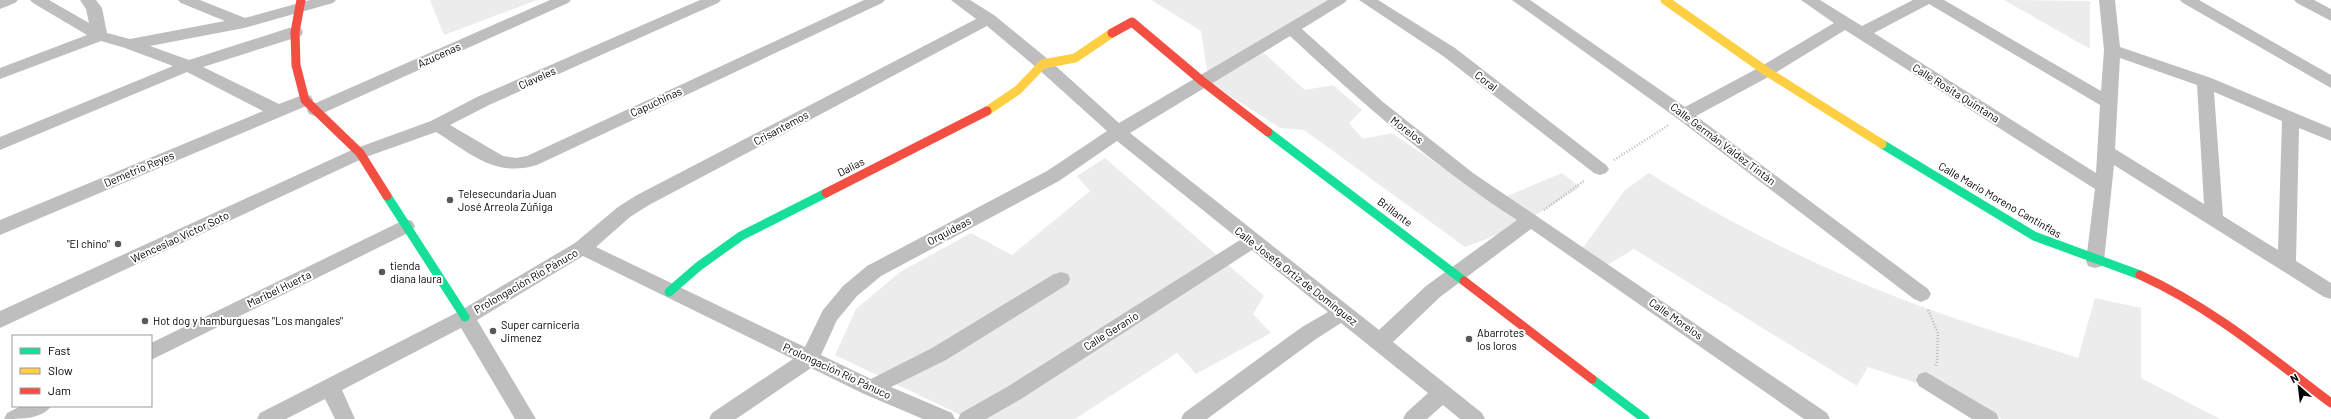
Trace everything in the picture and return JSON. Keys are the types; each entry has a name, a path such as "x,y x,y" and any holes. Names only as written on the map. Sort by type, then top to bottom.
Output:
{"street":[{"path":"0,4 10,0"},
{"path":"38,0 100,36 130,44 188,66 278,111"},
{"path":"88,0 94,8 100,36"},
{"path":"186,0 244,23"},
{"path":"130,44 244,23 300,4 328,0"},
{"name":"Azucenas","path":"278,111 310,105 563,0"},
{"name":"Claveles","path":"360,153 437,125 483,101 713,0"},
{"name":"Capuchinas","path":"437,125 499,162 516,164 531,161 877,0"},
{"name":"Calle Josefa Ortiz de Domínguez","path":"959,0 988,19 1043,64 1118,132 1252,242 1380,341 1475,419"},
{"name":"Orquídeas","path":"809,359 830,315 850,291 874,271 1054,176 1118,132 1339,0"},
{"name":"Coral","path":"1367,0 1449,52 1600,169"},
{"name":"Calle Germán Valdez Tintán","path":"1520,0 1684,115 1921,294"},
{"name":"Calle Mario Moreno Cantinflas","path":"1665,0 1766,71 2034,236 2059,248 2095,261 2132,271 2173,290 2198,304 2248,339 2331,403"},
{"name":"Calle Rosita Quintana","path":"1809,0 2104,186"},
{"path":"1862,33 1925,0"},
{"path":"1933,0 2108,102"},
{"path":"2095,261 2104,186 2112,50 2107,0"},
{"path":"2188,0 2331,82"},
{"path":"2302,0 2331,16"},
{"path":"300,4 295,32 296,65 310,105"},
{"name":"Crisantemos","path":"582,248 624,212 642,200 988,19"},
{"name":"Brillante","path":"1043,64 1075,58 1126,24 1132,22 1202,81 1456,273 1645,419"},
{"path":"1684,115 1766,71 1845,23"},
{"name":"Morelos","path":"1292,29 1375,106 1496,199 1531,220"},
{"path":"0,144 188,66 295,32"},
{"path":"0,74 100,36"},
{"path":"2112,50 2204,82 2331,135"},
{"name":"Dalias","path":"669,292 699,266 741,236 1002,103 1028,83 1043,64"},
{"path":"2204,82 2214,219"},
{"name":"Prolongación Río Pánuco","path":"310,105 360,153 465,317 582,248 669,292 809,359 871,388 945,419"},
{"name":"Demetrio Reyes","path":"0,228 278,111"},
{"path":"2288,264 2291,118"},
{"path":"2105,150 2331,292"},
{"name":"Wenceslao Víctor Soto","path":"0,320 360,153"},
{"path":"1380,341 1393,327 1456,273 1531,220"},
{"name":"Calle Morelos","path":"1531,220 1820,419"},
{"name":"Maribel Huerta","path":"152,352 406,226"},
{"name":"Calle Geranio","path":"968,419 1014,393 1252,242"},
{"path":"871,388 939,354 1061,279"},
{"path":"1191,419 1309,333 1342,313"},
{"path":"267,419 465,317 526,419"},
{"path":"719,419 809,359"},
{"path":"1926,380 1989,419"},
{"path":"330,387 346,419"},
{"path":"1413,419 1443,393"},
{"path":"14,419 39,407"}],"path":[{"path":"1921,294 1938,333 1937,363 1926,380"}],"shaded area":[{"path":"430,0 537,0 444,35"},
{"path":"1151,0 1328,0 1254,44 1305,90 1333,85 1362,110 1349,123 1363,139 1392,133 1493,202 1562,173 1580,187 1524,221 1465,247 1304,130 1280,128 1209,82 1201,31"},
{"path":"2004,0 2090,1 2090,49"},
{"path":"1105,158 1264,296 1253,314 1271,333 1196,374 1177,353 1075,419 969,419 835,355 856,309 900,272 971,233 1012,255 1090,191 1077,176"},
{"path":"1649,173 1735,223 1824,267 1933,311 2078,358 2095,298 2141,308 2141,378 2220,419 2002,419 1971,401 1868,367 1857,386 1634,249 1604,267 1582,249 1625,190"}],"traffic: fast":[{"path":"1268,132 1464,281"},
{"path":"1882,144 2034,236 2068,250 2140,275"},
{"path":"669,292 699,266 741,236 826,193"},
{"path":"387,196 465,317"},
{"path":"1592,379 1645,419"}],"traffic: slow":[{"path":"1665,0 1766,71 1882,144"},
{"path":"987,111 1018,90 1043,64 1075,58 1112,33"}],"traffic: jam":[{"path":"301,0 295,32 296,65 305,100 360,153 387,196"},
{"path":"1112,33 1132,22 1202,81 1268,132"},
{"path":"826,193 987,111"},
{"path":"2140,275 2192,300 2216,316 2331,403"},
{"path":"1464,281 1592,379"}],"place":[{"name":"Telesecundaria Juan José Arreola Zúñiga","path":"450,200"},
{"name":"\"El chino\"","path":"118,244"},
{"name":"tienda diana laura","path":"382,272"},
{"name":"Hot dog y hamburguesas \"Los mangales\"","path":"145,321"},
{"name":"Super carniceria Jimenez","path":"493,331"},
{"name":"Abarrotes los loros","path":"1469,339"}]}
